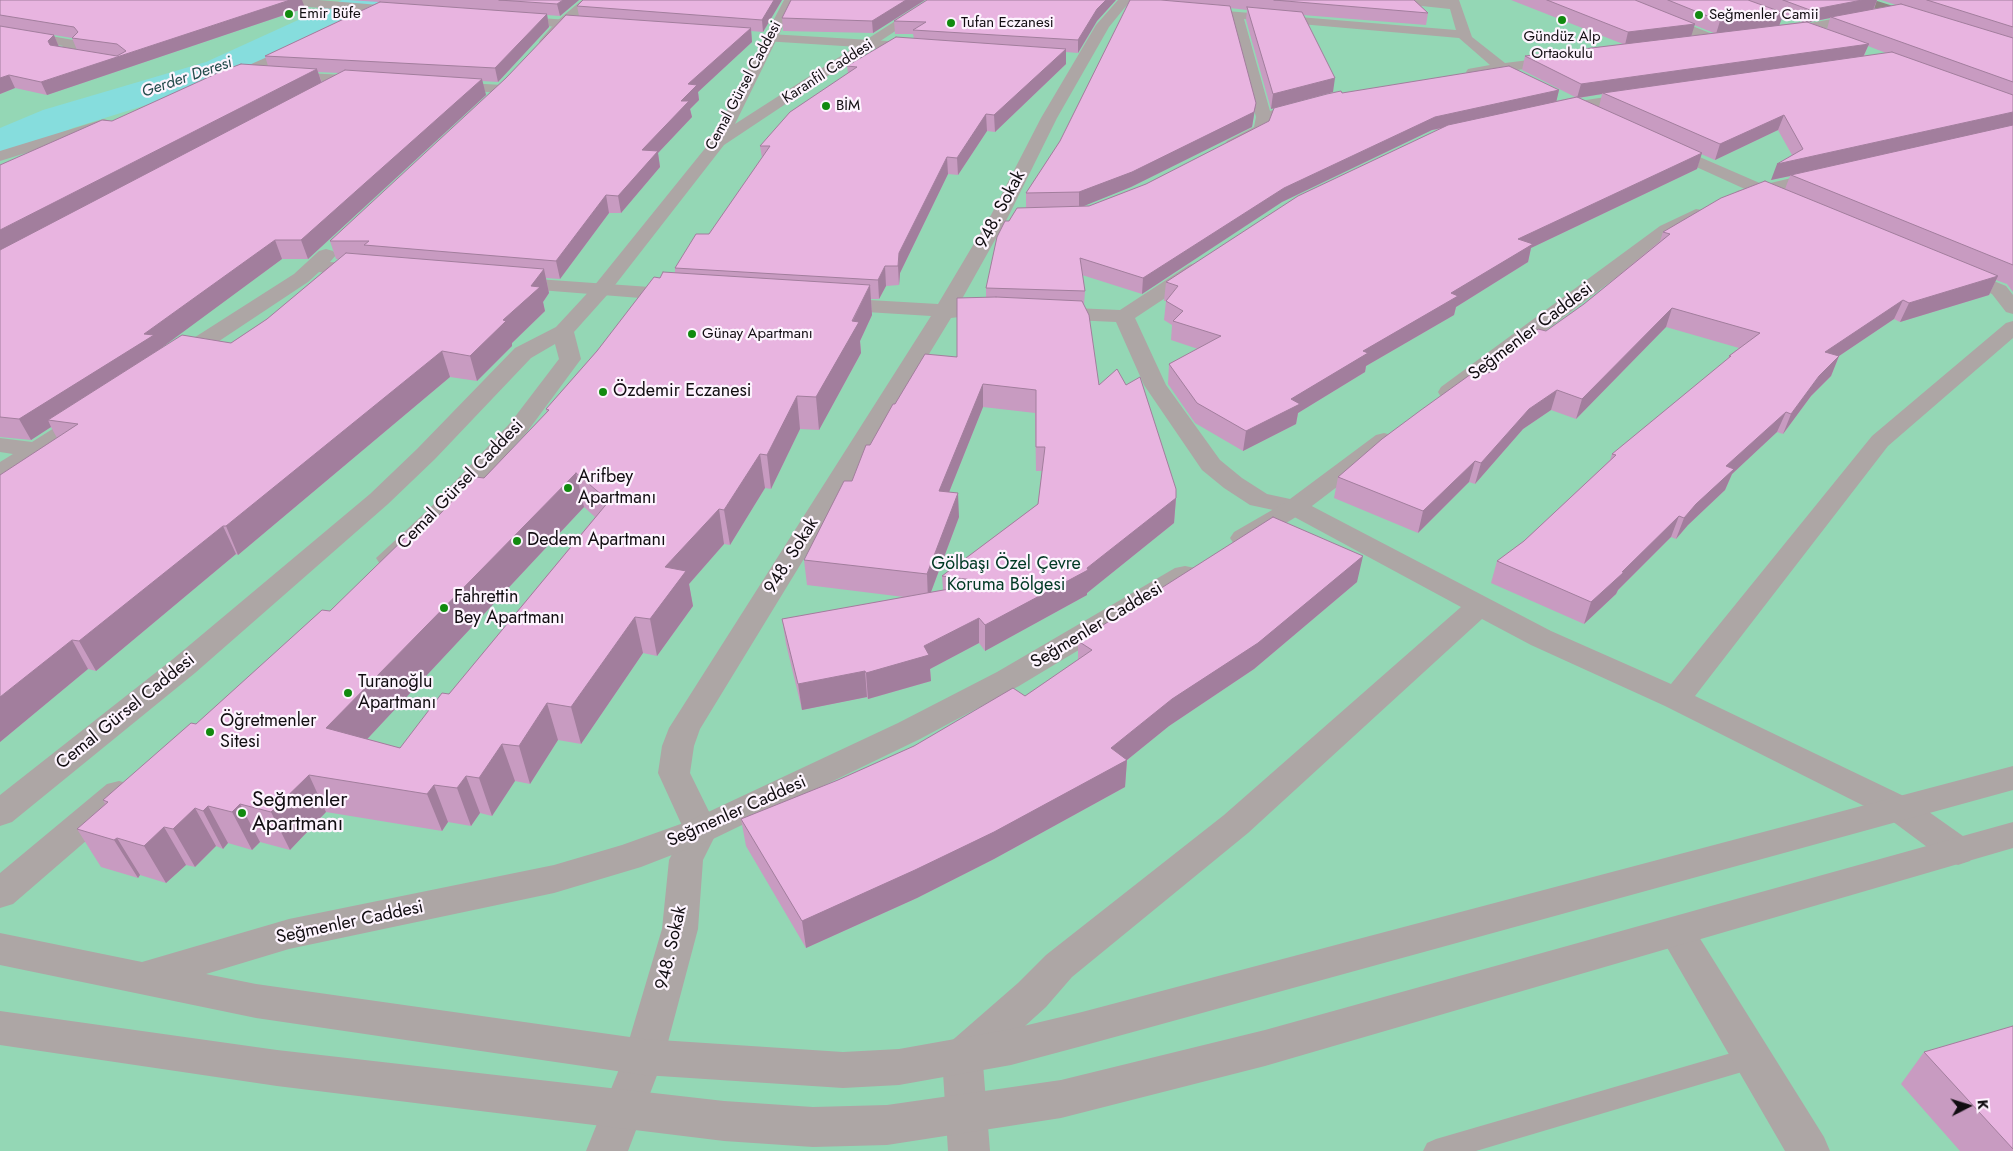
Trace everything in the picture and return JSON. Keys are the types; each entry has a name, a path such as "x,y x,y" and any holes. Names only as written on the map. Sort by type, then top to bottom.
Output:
{"main road":[{"path":"1862,0 1934,23"}],"street":[{"path":"274,0 324,5 341,3 377,9 418,12"},
{"path":"536,53 562,24 589,0"},
{"name":"Cemal Gürsel Caddesi","path":"0,813 184,666 379,498 426,454 523,353 563,331 601,290 718,142 764,38 790,0"},
{"name":"Karanfil Caddesi","path":"718,142 936,0"},
{"path":"1403,0 1454,3 1466,39 1501,67 1526,80"},
{"path":"1616,0 1720,40 1686,44"},
{"name":"948. Sokak","path":"607,1151 626,1109 644,1057 680,928 686,860 701,830 674,773 678,746 685,728 944,312 1008,215 1073,58 1103,25 1129,3"},
{"path":"354,21 377,9"},
{"path":"1179,9 1465,34"},
{"path":"1764,34 1803,29 1898,11"},
{"path":"1219,151 1261,130 1264,117 1236,15"},
{"path":"495,18 612,27"},
{"path":"1778,19 1831,40"},
{"path":"0,31 74,44 62,54 105,60"},
{"path":"764,38 939,48"},
{"path":"211,87 312,42"},
{"path":"1463,74 1579,57"},
{"path":"243,74 377,81"},
{"path":"489,103 516,75"},
{"path":"322,93 348,79"},
{"path":"435,85 504,89"},
{"path":"1550,93 1601,118"},
{"path":"1536,114 1575,105 1653,94"},
{"path":"1264,117 1323,101"},
{"path":"0,156 115,120"},
{"path":"1654,142 1797,205"},
{"name":"Seğmenler Caddesi","path":"1430,407 1667,230 1707,209 1761,190 1848,170"},
{"path":"160,369 301,278 343,239"},
{"path":"1036,313 1124,316 1215,256"},
{"path":"314,266 383,272"},
{"path":"1944,267 2006,288 2013,308"},
{"path":"492,281 697,296"},
{"path":"812,302 944,312 979,312"},
{"path":"1124,316 1155,384 1192,440 1211,465 1259,500 1295,507 1541,638 1676,699 1900,809 1958,851"},
{"path":"1676,699 1880,441 2013,327"},
{"name":"Cemal Gürsel Caddesi","path":"372,575 439,513 519,427 570,359 563,331"},
{"path":"0,473 102,407"},
{"name":"Seğmenler Caddesi","path":"141,978 289,934 554,879 629,857 701,830 908,731 1008,679 1295,507 1406,424"},
{"path":"0,445 36,450"},
{"path":"962,1056 1032,995 1059,966 1236,824 1480,605"},
{"path":"0,894 142,774"},
{"path":"0,949 256,1001 644,1057 843,1070 899,1067 1011,1047 1082,1030 2013,778"},
{"path":"0,1028 277,1068 724,1121 813,1127 886,1125 968,1132 1061,1099 1237,1055 2013,835"},
{"path":"1676,932 1809,1151"},
{"path":"962,1056 968,1132"}],"lane":[{"path":"1436,1151 1752,1058"}],"green space":[{"name":"Gölbaşı Özel Çevre Koruma Bölgesi","path":"0,0 2013,0 2013,1151 0,1151"}],"building":[{"path":"0,0 290,0 41,82 9,75 0,78 0,26 54,35 48,41 50,45 117,56 126,51 117,44 72,38 78,32 74,27 0,15"},
{"path":"499,0 563,0 557,4"},
{"path":"583,0 774,0 762,20 577,6"},
{"path":"791,0 906,0 872,21 782,18"},
{"path":"927,0 1106,0 1097,9 1078,40 913,30 926,22 894,21"},
{"path":"1130,0 1161,0 1230,6 1256,103 1254,112 1132,172 1079,192 1026,193 1060,141"},
{"path":"1274,0 1414,0 1428,13"},
{"path":"1547,0 1635,0 1695,24 1628,32"},
{"path":"1668,0 1748,0 1784,13 1720,21"},
{"path":"1783,0 1862,0 1810,10"},
{"path":"1927,0 2013,0 2013,27"},
{"path":"380,2 547,14 495,68 265,56"},
{"path":"1901,4 2013,38 2013,82 1831,17"},
{"path":"1247,7 1302,12 1335,78 1273,94"},
{"path":"566,15 751,28 688,84 697,85 681,101 689,101 642,150 658,151 618,196 606,195 556,261 364,245 369,241 330,241 506,78"},
{"path":"1807,22 1869,44 1581,84 1525,56"},
{"path":"896,37 1066,49 994,115 986,114 957,158 947,157 899,253 898,266 885,266 878,280 675,268 696,234 709,234 770,146 760,146 790,112 857,67 847,66"},
{"path":"1892,52 2013,95 2013,112 1777,164 1803,149 1784,115 1720,144 1603,93"},
{"path":"241,64 317,69 0,230 0,165 102,120 112,121"},
{"path":"1509,66 1559,90 1435,117 1284,188 1143,278 1080,258 1085,291 986,288 997,237 1005,221 1009,221 1017,208 1089,206 1146,184 1269,121 1274,108 1341,91 1342,93"},
{"path":"345,70 482,79 301,240 275,240 144,334 154,335 19,419 0,417 0,250"},
{"path":"1577,97 1702,153 1518,239 1533,244 1451,293 1458,296 1363,351 1368,353 1291,399 1300,404 1246,431 1197,403 1169,364 1221,336 1173,321 1183,311 1166,301 1178,286 1166,282 1298,196 1448,125"},
{"path":"2013,125 2013,265 1791,175"},
{"path":"1765,181 1998,276 1909,303 1903,300 1825,352 1839,356 1819,376 1791,414 1786,412 1726,466 1734,469 1696,504 1684,518 1679,516 1622,572 1624,572 1591,602 1497,561 1524,541 1616,455 1612,454 1731,356 1729,356 1760,333 1672,308 1582,399 1557,390 1529,409 1481,463 1475,461 1423,511 1338,477 1382,439 1478,369 1489,373 1538,329 1546,331 1584,304 1670,234 1663,232 1721,198"},
{"path":"346,253 544,269 531,286 540,287 503,320 506,321 470,356 442,351 226,526 223,526 79,641 72,640 0,697 0,475 78,424 48,420 182,335 231,343 267,319"},
{"path":"663,272 870,285 852,321 859,322 816,397 797,396 767,455 760,454 724,510 719,509 665,567 686,571 650,619 635,617 571,707 547,703 519,746 502,744 479,778 466,776 457,788 434,785 427,794 309,775 271,812 240,804 232,812 208,806 203,811 195,808 173,829 164,827 144,846 117,838 114,840 77,829 108,802 103,800 191,723 196,724 322,610 330,611 411,532 422,533 475,477 484,478 549,410 546,409 597,351 654,277 660,278","holes":["576,473 609,501 449,694 442,693 400,748 326,728"]},
{"path":"996,297 1082,301 1089,315 1099,385 1117,369 1126,385 1140,377 1176,489 1176,498 1087,568 1088,570 985,625 979,618 924,646 929,655 866,673 865,671 798,684 782,619 988,582 942,576 1038,504 1045,447 1036,447 1036,390 983,384 939,491 958,493 927,574 804,560 844,481 852,481 866,445 870,445 893,404 895,404 925,354 957,357 957,298"},
{"path":"1273,517 1363,556 1258,643 1172,699 1111,748 1127,760 994,832 802,921 741,819 838,780 914,746 1013,688 1025,696 1092,650 1078,641"},
{"path":"2013,1026 2013,1149 1924,1052"}],"waterway":[{"name":"Gerder Deresi","path":"0,143 58,119 219,70 369,0"}],"place":[{"name":"Emir Büfe","path":"289,14"},
{"name":"Seğmenler Camii","path":"1699,15"},
{"name":"Gündüz Alp Ortaokulu","path":"1562,20"},
{"name":"Tufan Eczanesi","path":"951,23"},
{"name":"BİM","path":"826,106"},
{"name":"Günay Apartmanı","path":"692,334"},
{"name":"Özdemir Eczanesi","path":"603,392"},
{"name":"Arifbey Apartmanı","path":"568,488"},
{"name":"Dedem Apartmanı","path":"517,541"},
{"name":"Fahrettin Bey Apartmanı","path":"444,608"},
{"name":"Turanoğlu Apartmanı","path":"348,693"},
{"name":"Öğretmenler Sitesi","path":"210,732"},
{"name":"Seğmenler Apartmanı","path":"242,813"}]}
